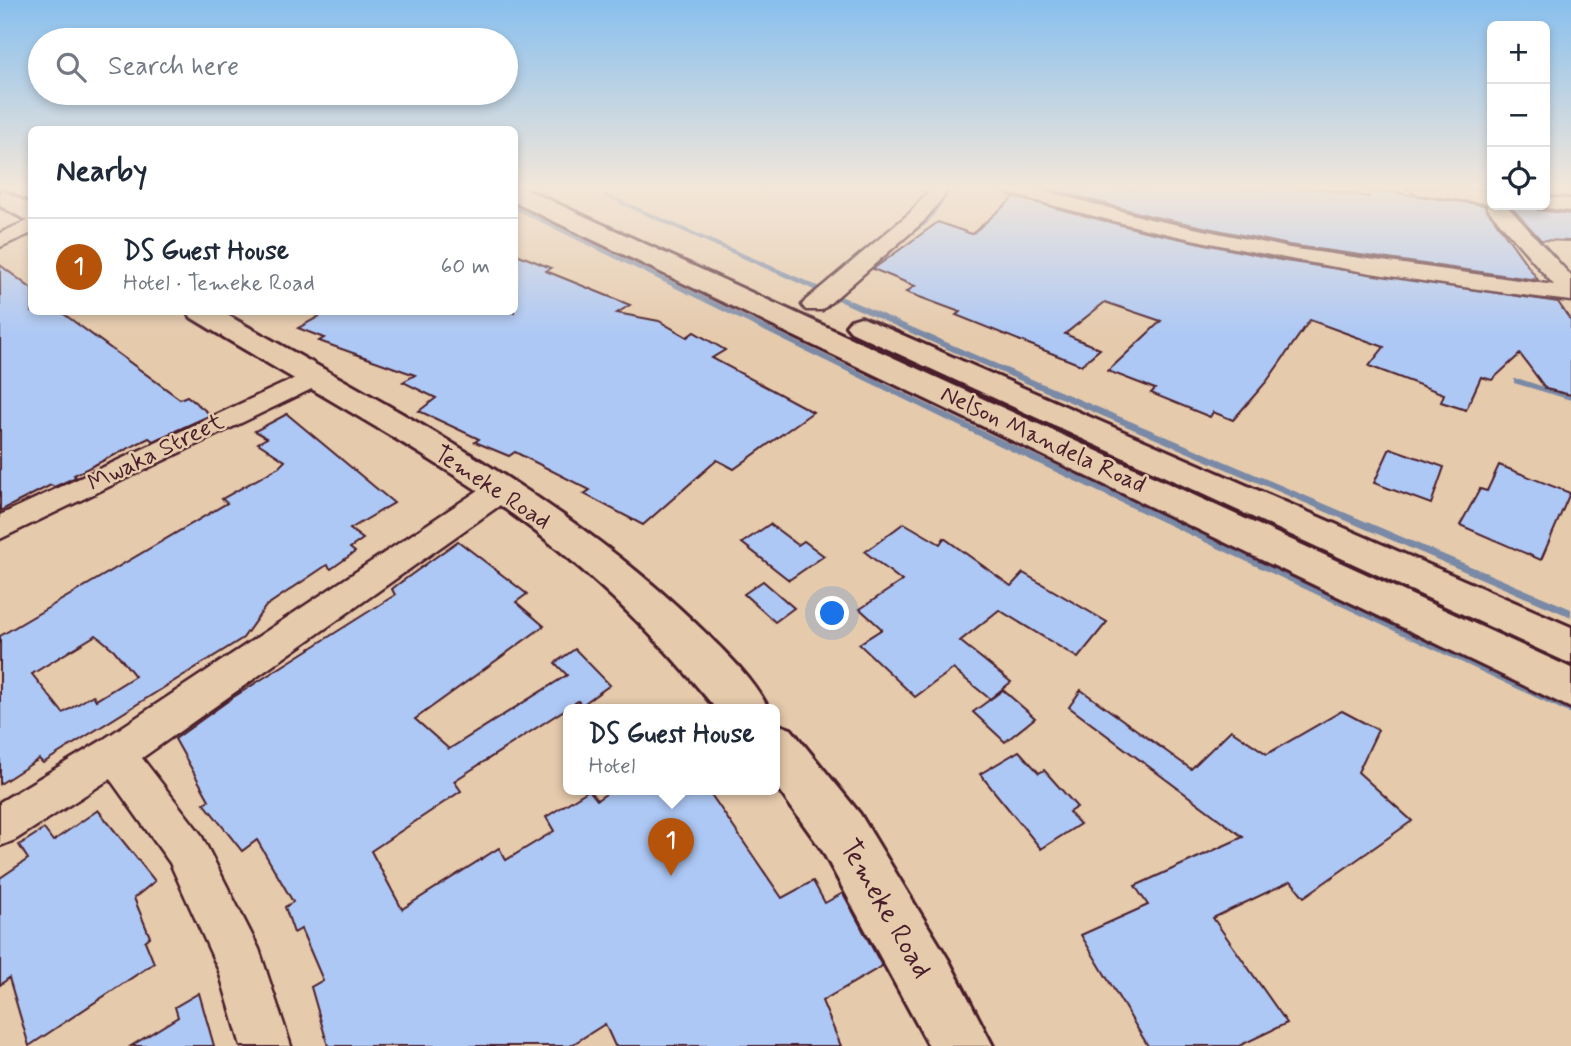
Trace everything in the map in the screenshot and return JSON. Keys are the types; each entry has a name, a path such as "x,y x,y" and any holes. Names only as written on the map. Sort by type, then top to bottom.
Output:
{"main road":[{"name":"Nelson Mandela Road","path":"607,237 1571,689"},
{"name":"Nelson Mandela Road","path":"661,237 1571,646"},
{"name":"Temeke Road","path":"207,315 502,489 610,571 654,610 697,653 741,704"},
{"name":"Temeke Road","path":"780,752 841,832 927,980 961,1046"}],"street":[{"path":"814,305 894,237"},
{"path":"1198,237 1400,274 1571,292"},
{"path":"1524,237 1571,292"},
{"path":"1543,260 1571,262"},
{"name":"Mwaka Street","path":"0,528 313,378"},
{"path":"0,826 115,754 502,489"},
{"path":"115,754 185,848 242,966 266,1046"}],"building":[{"path":"918,237 1171,237 1285,261 1558,302 1571,321 1571,395 1546,389 1520,354 1492,380 1481,377 1466,410 1441,402 1444,394 1369,366 1384,347 1310,320 1267,381 1233,420 1213,412 1210,417 1151,393 1155,389 1108,371 1161,321 1105,302 1065,334 1100,349 1081,365 956,315 960,312 906,292 915,286 873,269"},
{"path":"1250,237 1507,237 1538,280 1289,245"},
{"path":"1538,237 1571,237 1571,241 1541,240"},
{"path":"518,255 551,268 546,271 630,305 617,313 659,321 687,337 694,332 725,350 712,358 813,412 734,469 717,460 643,525 584,494 590,490 515,452 509,456 475,442 479,439 419,411 436,398 403,382 415,375 319,341 324,338 298,328 322,315 518,315"},
{"path":"0,265 28,286 28,315 65,315 180,399 187,396 211,415 153,441 149,438 74,475 76,477 54,487 51,485 0,511"},
{"path":"287,414 394,503 350,529 363,539 350,548 355,552 331,569 327,565 266,606 243,638 43,763 39,759 0,784 0,636 227,503 222,499 279,467 285,461 258,443 267,438 255,431","holes":["96,635 114,650 135,676 96,700 93,695 63,713 32,674"]},
{"path":"1390,448 1444,467 1431,504 1374,483"},
{"path":"1499,465 1570,493 1541,560 1460,525 1480,489 1487,491"},
{"path":"904,523 940,544 944,538 1011,586 1023,573 1107,622 1078,658 999,610 960,641 1011,682 990,699 953,669 915,697 859,644 882,629 860,609 902,581 865,552"},
{"path":"770,524 798,545 804,541 824,556 789,580 742,543"},
{"path":"458,541 527,594 516,602 544,626 415,719 449,749 567,675 555,663 575,649 610,685 583,704 578,701 563,704 563,711 454,781 461,791 371,851 402,909 499,848 506,860 554,831 546,817 581,795 593,795 597,800 604,795 711,795 782,898 813,881 825,903 843,893 882,966 822,1001 841,1046 615,1046 605,1024 570,1046 328,1046 311,987 323,980 301,929 294,933 285,907 293,902 257,840 242,851 204,803 209,800 175,739 232,698 395,595 392,589"},
{"path":"763,581 794,608 775,622 744,594"},
{"path":"1003,690 1035,718 1005,742 973,712"},
{"path":"1081,690 1191,769 1231,730 1267,754 1342,711 1378,730 1358,772 1412,821 1304,897 1291,881 1213,918 1287,1023 1239,1046 1148,1046 1081,935 1148,905 1135,886 1243,837 1069,707"},
{"path":"1019,751 1039,773 1044,770 1077,807 1069,812 1080,824 1041,849 980,774"},
{"path":"98,810 155,881 134,898 150,937 145,941 154,963 29,1046 9,978 0,985 0,878 28,859 19,845 44,829 53,841"},
{"path":"199,993 214,1046 131,1046 178,1017 175,1007"}],"waterway":[{"path":"575,237 976,431 1571,709"},
{"path":"700,237 977,359 1571,613"},
{"path":"900,241 906,237"},
{"path":"1181,237 1296,260"},
{"path":"1517,381 1571,398"}],"place":[{"name":"DS Guest House","path":"671,876"}]}
